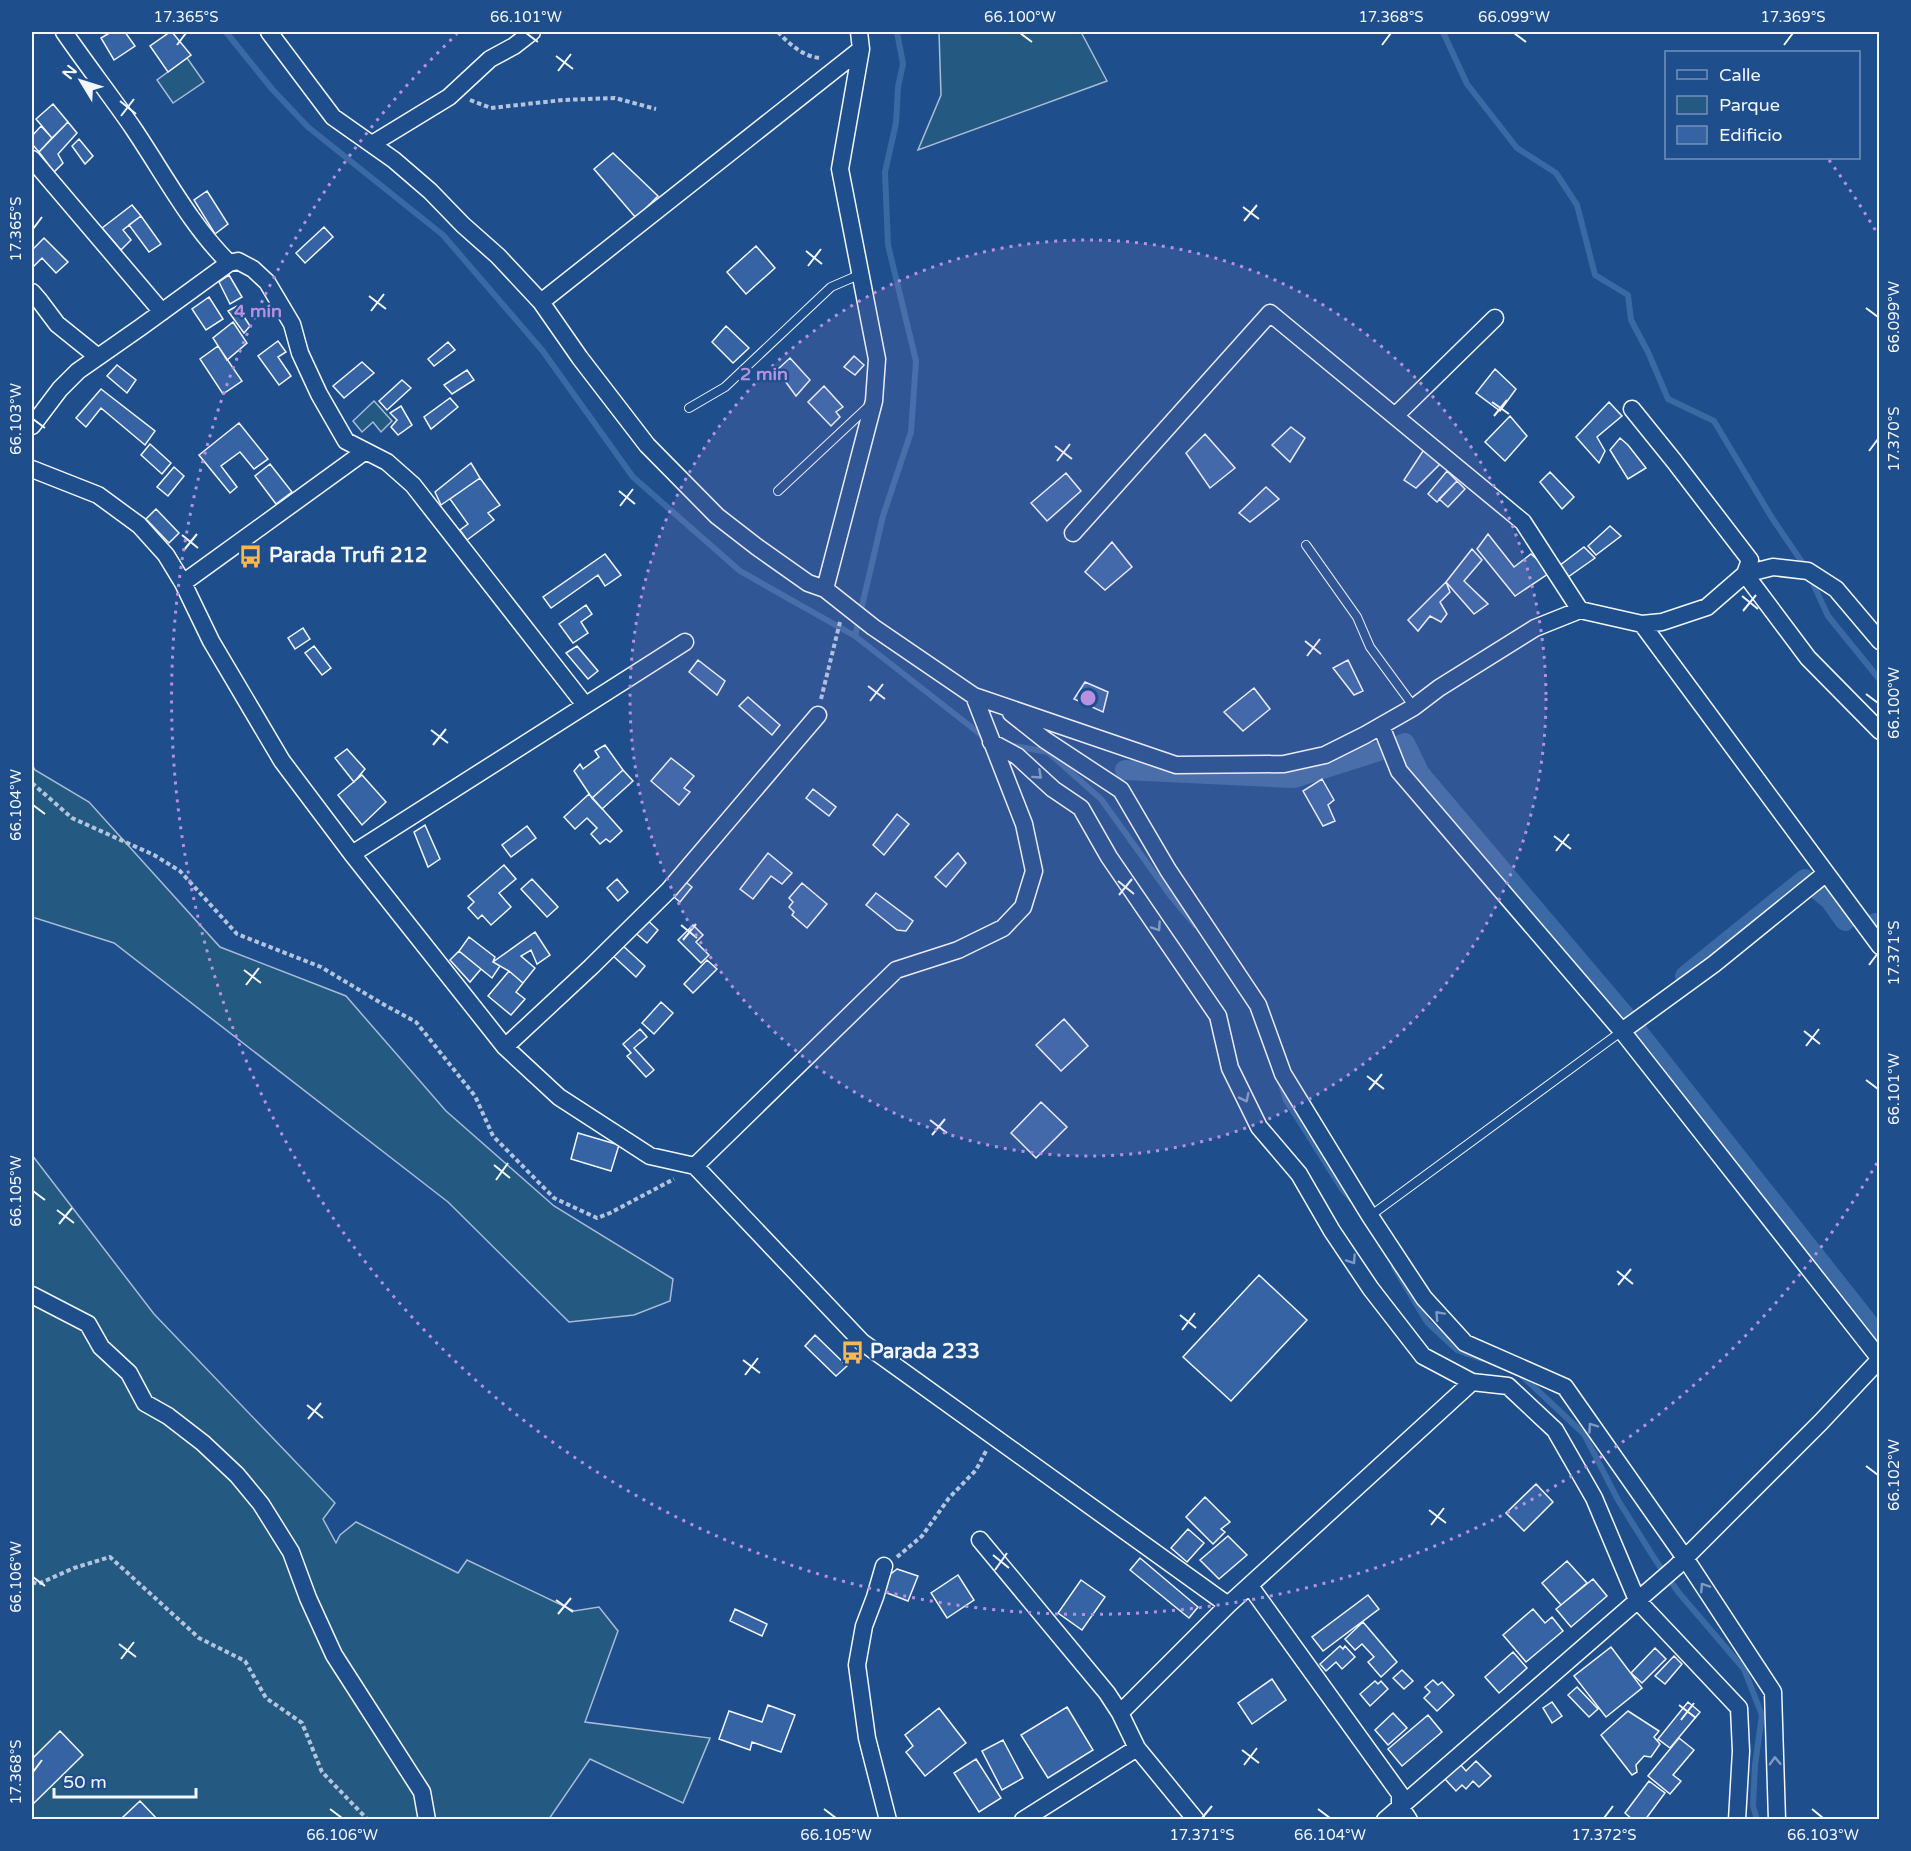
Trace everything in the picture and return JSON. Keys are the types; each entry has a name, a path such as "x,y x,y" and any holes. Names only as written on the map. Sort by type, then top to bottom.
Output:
{"street":[{"path":"64,32 133,128 156,166 212,246 229,263"},
{"path":"269,32 333,117 394,160 430,191 498,256 541,302 580,358 655,453 717,516 808,583 825,590 873,627 974,696 1176,765 1284,764 1325,755 1381,726 1535,628 1580,610 1642,624 1662,622 1707,607 1745,574 1773,567 1808,571 1836,589 1880,641"},
{"path":"372,144 453,94 490,59 514,46 532,32"},
{"path":"825,590 874,400 877,359 840,169 860,32"},
{"path":"541,302 857,53"},
{"path":"32,159 162,312"},
{"path":"32,426 60,389 78,371 229,263 238,261 253,268 267,282 292,324 300,352 314,383 346,441 387,462 413,485 585,705"},
{"path":"32,292 57,324 98,357"},
{"path":"1073,533 1270,313 1523,522 1580,610"},
{"path":"1395,416 1495,318"},
{"path":"1632,410 1750,560 1745,574"},
{"path":"183,583 364,452"},
{"path":"32,469 98,495 139,525 166,555 183,583 211,641 282,761 352,854 505,1047 559,1097 650,1156 695,1166 862,1342 1228,1605"},
{"path":"1745,574 1808,658 1880,732"},
{"path":"1642,624 1880,946"},
{"path":"352,854 685,642"},
{"path":"695,1166 896,970 958,950 1003,928 1023,907 1034,872 1024,824 974,696"},
{"path":"1000,705 1045,740 1121,790 1168,870 1258,1005 1283,1074 1370,1216 1424,1298 1465,1343 1564,1387 1681,1563 1773,1692 1777,1820"},
{"path":"505,1047 591,968 669,890 818,715"},
{"path":"1381,726 1399,771 1622,1031 1880,1359 1681,1563 1637,1600 1405,1813 1385,1820"},
{"path":"991,742 1017,756 1053,789 1081,808 1109,857 1218,1016 1230,1068 1259,1127 1299,1174 1332,1231 1371,1289 1423,1356 1472,1382 1508,1386 1555,1430 1594,1498 1637,1600 1740,1708 1741,1751 1737,1820"},
{"path":"1622,1031 1714,963 1825,874"},
{"path":"32,1295 88,1324 101,1347 129,1373 145,1403 168,1416 203,1443 237,1474 261,1504 291,1552 308,1598 334,1655 422,1792 427,1820"},
{"path":"1120,1713 1228,1605 1472,1382"},
{"path":"980,1540 1107,1692 1137,1748 1196,1820"},
{"path":"884,1566 864,1626 856,1665 867,1738 888,1820"},
{"path":"1250,1586 1400,1794 1405,1813"},
{"path":"1028,1818 1137,1748"}],"lane":[{"path":"689,408 725,387 831,287 861,274"},
{"path":"778,492 874,400"},
{"path":"1306,545 1357,617 1373,651 1414,706"},
{"path":"1370,1216 1622,1031"}],"path":[{"path":"778,32 790,44 815,58 857,53"},
{"path":"453,94 491,108 563,100 615,98 656,109"},
{"path":"818,715 839,626 849,609"},
{"path":"32,783 72,818 154,855 180,871 237,934 321,967 381,1004 416,1022 475,1096 493,1136 554,1198 597,1218 695,1166"},
{"path":"884,1566 922,1536 949,1498 976,1470 994,1437"},
{"path":"32,1582 38,1584 74,1568 110,1557 199,1638 245,1661 266,1698 302,1724 322,1772 368,1820"}],"green space":[{"path":"939,32 1081,32 1107,81 918,150 941,95"},
{"path":"187,58 204,82 173,103 157,80"},
{"path":"374,401 392,421 381,432 373,422 362,432 353,421"},
{"path":"32,764 35,770 89,802 220,947 346,996 446,1111 554,1206 673,1279 670,1301 634,1315 569,1322 448,1202 114,943 32,917"},
{"path":"32,1155 154,1314 335,1503 323,1519 336,1543 340,1535 356,1522 458,1573 467,1560 574,1611 599,1607 618,1631 585,1722 710,1738 683,1803 590,1759 549,1819 32,1819"}],"building":[{"path":"111,32 125,32 135,46 114,60 101,38"},
{"path":"170,32 191,55 168,72 150,46"},
{"path":"53,104 68,122 52,138 36,119"},
{"path":"68,122 77,133 58,154 63,163 54,172 39,152"},
{"path":"41,126 52,138 39,152 32,144 32,136"},
{"path":"79,139 93,156 85,164 72,146"},
{"path":"613,153 658,196 636,218 594,169"},
{"path":"207,191 228,224 215,234 194,200"},
{"path":"132,205 141,216 123,230 131,240 121,250 102,228"},
{"path":"141,216 161,244 149,252 129,225"},
{"path":"324,227 333,237 305,263 296,253"},
{"path":"44,238 68,262 56,273 42,258 34,266 32,264 32,250"},
{"path":"756,246 775,268 746,294 727,272"},
{"path":"229,275 242,297 230,304 219,282"},
{"path":"209,297 223,319 206,330 192,309"},
{"path":"237,306 250,326 244,333 228,311"},
{"path":"233,322 247,343 227,360 213,338"},
{"path":"726,326 749,348 733,363 712,342"},
{"path":"278,341 286,352 278,357 291,376 279,385 258,356"},
{"path":"448,342 455,350 434,366 428,359"},
{"path":"218,346 242,381 223,394 200,359"},
{"path":"854,356 864,365 855,375 844,367"},
{"path":"790,358 810,380 796,396 777,370"},
{"path":"362,362 374,373 344,398 333,386"},
{"path":"117,365 136,380 127,393 107,376"},
{"path":"1495,369 1516,389 1500,411 1476,393"},
{"path":"467,370 474,380 452,394 444,385"},
{"path":"402,380 411,388 387,410 379,401"},
{"path":"824,386 843,407 836,412 840,417 831,426 808,402"},
{"path":"101,389 155,431 145,445 101,408 86,427 76,418"},
{"path":"450,398 458,407 431,429 424,417"},
{"path":"1609,402 1622,416 1597,437 1605,451 1599,463 1576,437"},
{"path":"401,406 412,425 398,435 391,427 397,420 390,413"},
{"path":"1510,416 1527,436 1505,461 1485,442"},
{"path":"239,423 268,459 254,469 240,452 221,466 237,487 230,493 199,455"},
{"path":"1291,427 1305,438 1290,462 1272,445"},
{"path":"1205,434 1235,468 1210,488 1186,453"},
{"path":"1620,438 1646,468 1628,479 1610,450"},
{"path":"150,444 171,463 162,474 141,455"},
{"path":"1423,451 1441,463 1416,488 1404,480"},
{"path":"471,463 480,478 441,505 435,492"},
{"path":"270,464 292,492 276,504 255,476"},
{"path":"174,467 184,476 168,496 157,487"},
{"path":"1447,471 1457,481 1437,502 1428,494"},
{"path":"1550,472 1574,497 1562,509 1540,482"},
{"path":"1066,473 1081,491 1047,521 1031,503"},
{"path":"480,478 500,505 488,513 494,520 467,540 460,530 468,524 450,499"},
{"path":"1457,481 1465,489 1448,507 1439,499"},
{"path":"1266,487 1279,499 1250,522 1239,513"},
{"path":"156,509 179,533 169,543 146,519"},
{"path":"1610,526 1621,536 1596,555 1588,546"},
{"path":"1488,534 1514,567 1531,554 1551,572 1515,596 1477,549"},
{"path":"1112,542 1132,567 1105,590 1085,572"},
{"path":"1584,547 1595,558 1568,577 1559,566"},
{"path":"1472,549 1482,560 1464,581 1488,604 1474,614 1446,582"},
{"path":"605,554 621,575 605,586 598,575 551,608 543,597"},
{"path":"1446,582 1450,592 1440,602 1447,614 1441,622 1430,616 1418,631 1408,620"},
{"path":"586,605 592,614 581,622 588,633 573,643 559,624"},
{"path":"303,628 310,639 295,649 288,638"},
{"path":"314,646 331,668 322,675 305,653"},
{"path":"577,646 598,671 588,679 566,653"},
{"path":"698,660 725,681 717,695 689,672"},
{"path":"1348,660 1363,691 1354,695 1333,668"},
{"path":"1085,682 1108,692 1103,712 1074,699"},
{"path":"1254,688 1270,709 1243,731 1224,712"},
{"path":"748,697 780,725 772,735 739,706"},
{"path":"605,745 623,770 592,798 574,771 580,764 583,769 599,757 595,751"},
{"path":"347,749 365,769 354,782 335,758"},
{"path":"671,758 694,776 684,788 690,792 679,805 651,781"},
{"path":"623,770 633,781 602,809 592,798"},
{"path":"362,775 386,802 362,825 338,795"},
{"path":"1322,779 1334,800 1328,805 1335,821 1323,826 1303,791"},
{"path":"813,789 836,807 829,816 806,798"},
{"path":"589,794 622,831 610,842 606,839 600,844 591,834 597,828 587,818 575,829 564,817"},
{"path":"897,814 909,824 884,855 873,845"},
{"path":"425,825 440,859 428,867 414,832"},
{"path":"527,826 536,838 511,857 502,845"},
{"path":"768,853 792,873 782,884 771,876 753,899 740,889"},
{"path":"958,853 966,863 946,887 935,877"},
{"path":"504,865 516,879 499,893 511,907 491,925 482,915 478,919 468,908 474,902 468,896"},
{"path":"678,876 692,887 680,902 663,888"},
{"path":"532,879 558,907 547,917 521,889"},
{"path":"617,879 628,892 618,901 607,888"},
{"path":"802,883 827,904 807,928 792,915 794,912 789,907 793,902 789,898"},
{"path":"876,893 913,921 906,931 897,930 866,905"},
{"path":"643,916 658,930 647,943 631,929"},
{"path":"693,925 703,935 696,942 709,955 701,963 678,940"},
{"path":"535,932 550,955 537,964 531,950 521,956 535,968 523,983 509,971 493,962"},
{"path":"469,937 495,957 493,962 500,966 492,978 459,951"},
{"path":"621,944 645,966 636,977 611,954"},
{"path":"459,951 481,969 470,982 450,960"},
{"path":"707,960 717,969 693,993 684,984"},
{"path":"509,971 523,983 516,992 525,999 511,1015 488,996"},
{"path":"661,1002 673,1013 654,1034 642,1023"},
{"path":"1064,1019 1088,1046 1061,1071 1036,1045"},
{"path":"640,1029 647,1037 634,1048 654,1070 646,1077 627,1056 631,1053 623,1044"},
{"path":"1041,1102 1067,1127 1036,1158 1011,1133"},
{"path":"578,1133 619,1145 611,1171 571,1159"},
{"path":"1259,1275 1307,1320 1231,1401 1183,1357"},
{"path":"815,1335 847,1366 836,1376 805,1346"},
{"path":"1536,1484 1553,1502 1524,1531 1506,1513"},
{"path":"1205,1497 1230,1522 1221,1529 1225,1532 1213,1544 1186,1517"},
{"path":"1188,1529 1204,1543 1187,1562 1171,1548"},
{"path":"1228,1536 1247,1555 1219,1579 1200,1560"},
{"path":"1140,1558 1198,1607 1189,1618 1130,1570"},
{"path":"1567,1561 1587,1583 1561,1605 1542,1583"},
{"path":"897,1569 918,1576 908,1601 882,1591 887,1577"},
{"path":"958,1575 974,1600 947,1618 931,1593"},
{"path":"1593,1579 1607,1596 1571,1627 1556,1609"},
{"path":"1081,1580 1105,1597 1082,1630 1058,1613"},
{"path":"1368,1595 1379,1609 1323,1651 1312,1637"},
{"path":"735,1609 767,1624 762,1636 730,1621"},
{"path":"1533,1609 1545,1623 1552,1617 1563,1631 1526,1662 1503,1635"},
{"path":"1363,1622 1397,1662 1381,1677 1368,1662 1374,1657 1362,1644 1355,1650 1345,1639"},
{"path":"1340,1646 1343,1649 1345,1646 1355,1657 1342,1669 1336,1662 1326,1671 1320,1664"},
{"path":"1611,1647 1642,1688 1606,1717 1574,1676"},
{"path":"1655,1648 1666,1659 1642,1683 1631,1673"},
{"path":"1513,1652 1527,1668 1499,1693 1485,1677"},
{"path":"1674,1656 1682,1664 1665,1684 1655,1676"},
{"path":"1402,1670 1413,1681 1404,1689 1393,1678"},
{"path":"1272,1679 1286,1700 1252,1724 1238,1703"},
{"path":"1433,1680 1438,1685 1442,1682 1454,1695 1437,1711 1424,1698 1430,1692 1425,1687"},
{"path":"1375,1681 1378,1684 1381,1681 1388,1689 1370,1706 1360,1694"},
{"path":"1577,1687 1598,1709 1589,1717 1568,1695"},
{"path":"1552,1702 1562,1716 1552,1723 1543,1708"},
{"path":"1688,1702 1700,1712 1670,1748 1658,1739"},
{"path":"768,1705 795,1715 781,1752 752,1742 750,1750 719,1739 729,1711 762,1722"},
{"path":"1067,1707 1093,1750 1048,1778 1021,1735"},
{"path":"939,1708 966,1743 925,1776 906,1752 913,1746 905,1735"},
{"path":"1628,1711 1659,1731 1654,1737 1660,1744 1651,1757 1644,1756 1636,1765 1637,1772 1632,1775 1601,1735"},
{"path":"1393,1713 1407,1728 1388,1745 1375,1730"},
{"path":"1428,1715 1442,1732 1402,1766 1388,1749"},
{"path":"60,1731 83,1755 32,1805 32,1759"},
{"path":"1679,1738 1694,1750 1673,1775 1681,1781 1670,1794 1648,1776"},
{"path":"1003,1740 1023,1778 1002,1790 982,1751"},
{"path":"976,1759 1001,1798 979,1812 954,1773"},
{"path":"1476,1761 1491,1776 1479,1787 1473,1781 1466,1789 1462,1785 1456,1791 1445,1779 1460,1764 1466,1771"},
{"path":"1649,1781 1665,1793 1645,1820 1633,1820 1625,1813"},
{"path":"140,1801 158,1820 123,1820 122,1818"}],"waterway":[{"path":"226,32 272,89 308,127 443,235 542,350 633,477 740,571 855,636"},
{"path":"897,32 903,64 898,87 896,123 885,172 888,245 916,361 911,432 883,516 855,636 984,737"},
{"path":"1443,32 1467,84 1517,148 1556,173 1577,205 1595,275 1628,295 1631,320 1648,352 1668,399 1714,421 1772,518 1806,568"},
{"path":"1810,577 1828,616 1880,680"},
{"path":"1400,745 1405,743 1420,774 1627,1018 1880,1338"},
{"path":"1008,745 1048,752 1101,799 1170,895 1195,925"},
{"path":"1125,770 1294,778 1379,751"},
{"path":"1685,976 1805,879 1830,900 1845,921"},
{"path":"1875,923 1880,928"},
{"path":"1281,1084 1286,1100 1342,1189 1352,1200"},
{"path":"1394,1267 1427,1322 1457,1350 1482,1359"},
{"path":"1519,1373 1584,1434 1618,1500 1656,1561 1679,1593 1744,1669 1762,1715 1755,1765 1753,1806 1757,1820"}],"place":[{"name":"Parada Trufi 212","path":"251,556"},
{"name":"Parada 233","path":"852,1352"}]}
